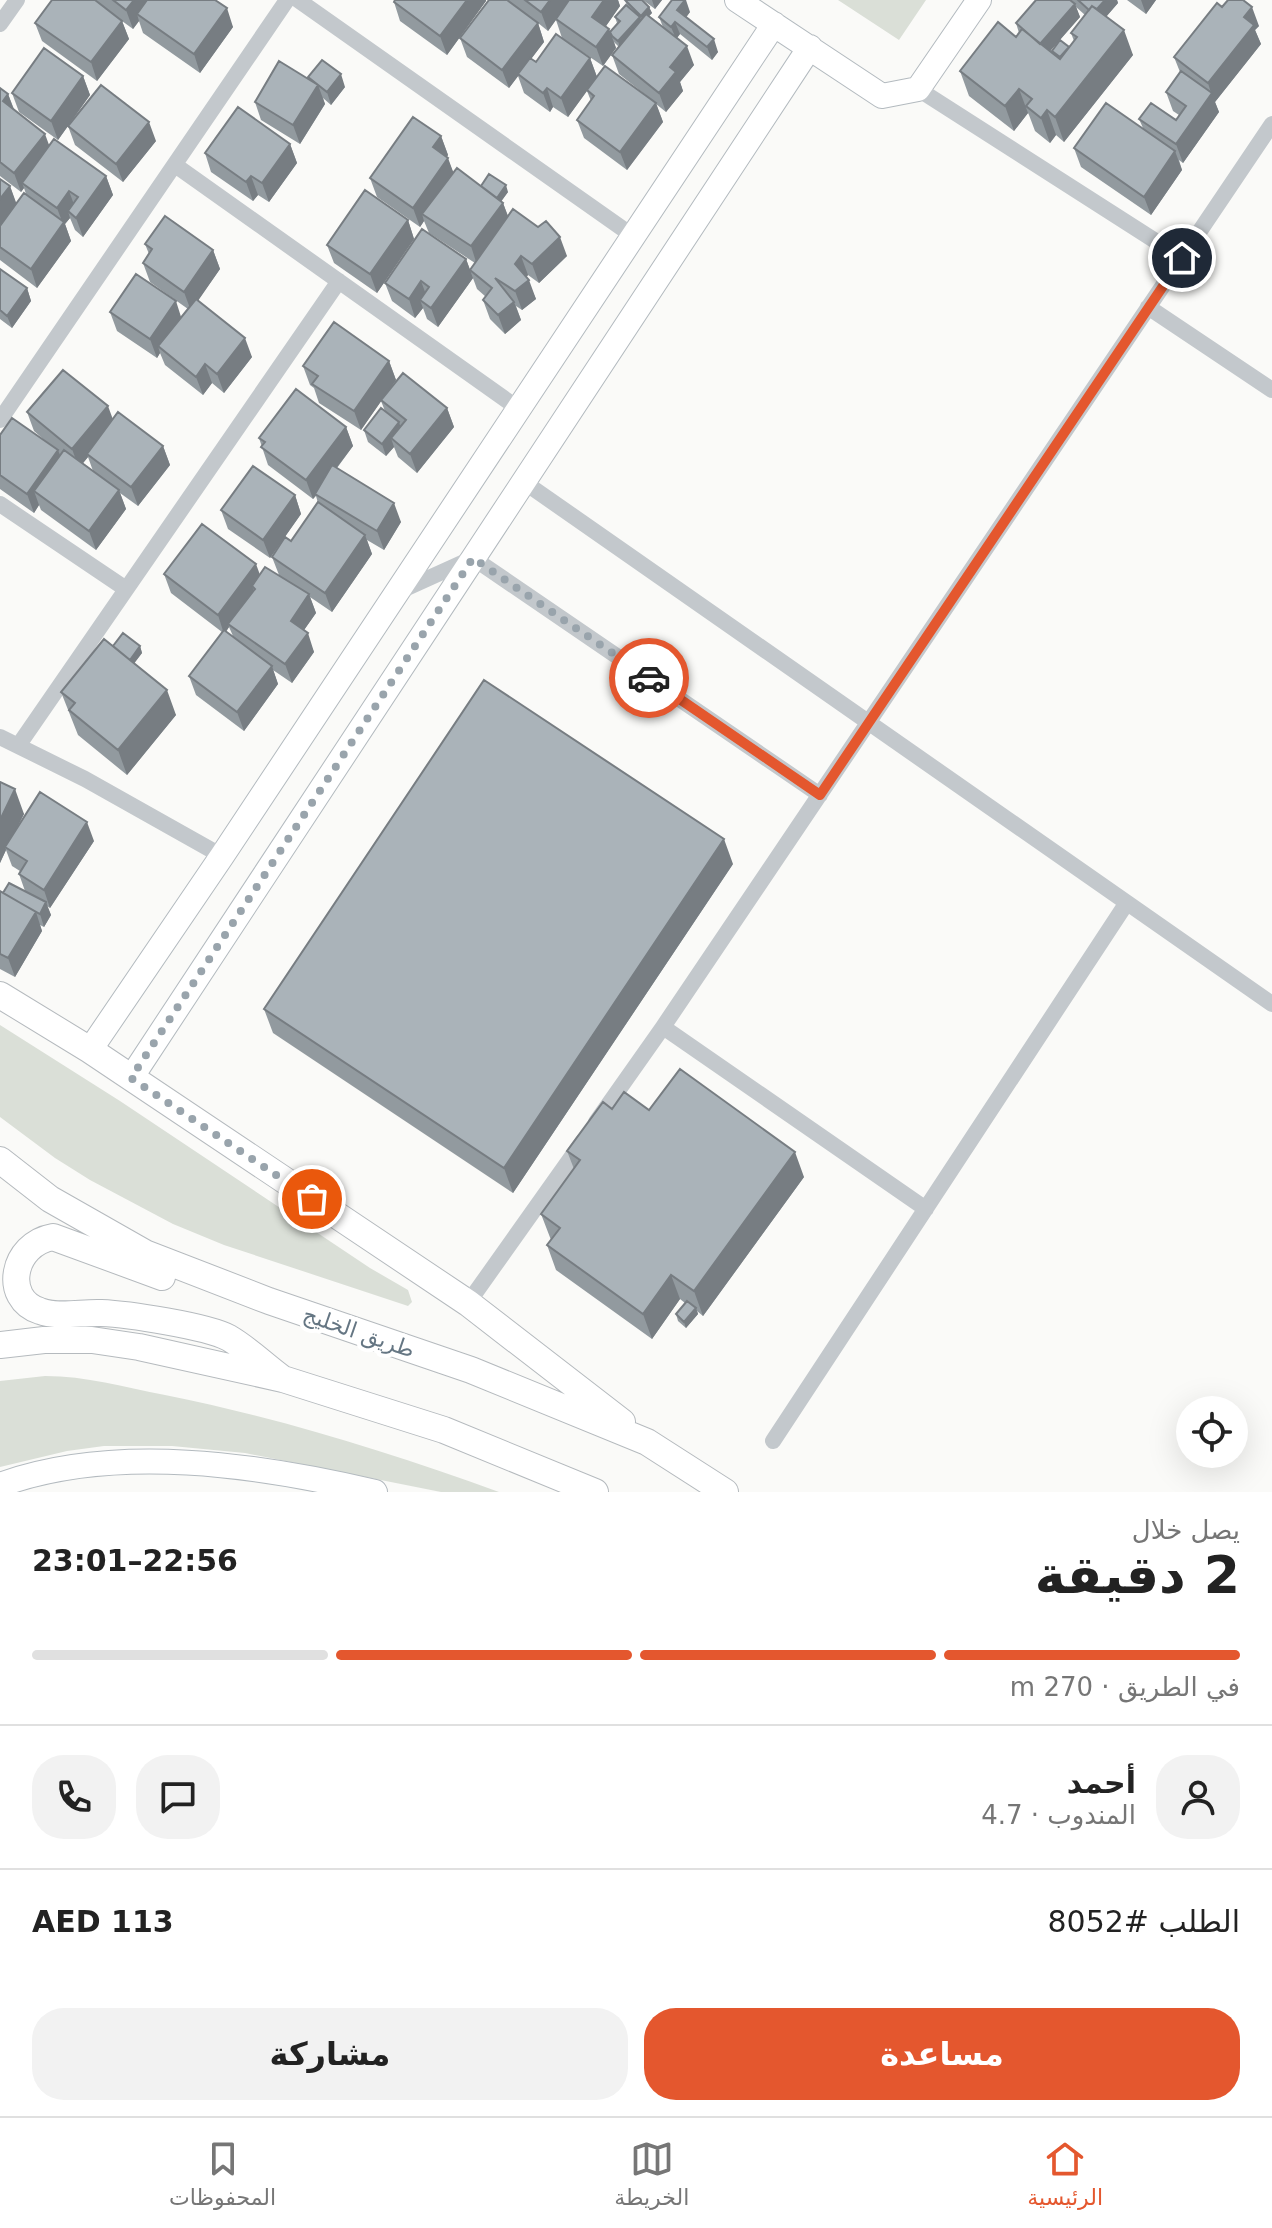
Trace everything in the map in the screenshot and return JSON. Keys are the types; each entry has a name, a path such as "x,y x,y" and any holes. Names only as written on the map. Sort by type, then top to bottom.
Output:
{"main road":[{"path":"0,995 90,1050 468,1303 647,1442"},
{"name":"طريق الخليج","path":"0,1160 50,1199 145,1253 309,1315 471,1370 647,1442 725,1492"},
{"path":"283,1379 227,1337 168,1322 104,1313 41,1312 29,1306 19,1291 15,1275 21,1256 39,1239 53,1237 240,1302 309,1315"},
{"path":"0,1345 44,1340 92,1340 139,1347 283,1379 444,1430 595,1492"}],"street":[{"path":"0,420 287,0"},
{"path":"298,0 633,236"},
{"path":"737,0 882,96 918,89 1182,258"},
{"path":"918,89 979,0"},
{"path":"90,1050 774,24"},
{"path":"131,1078 810,47"},
{"path":"468,1303 663,1027 1272,124"},
{"path":"175,165 519,409"},
{"path":"18,746 339,281"},
{"path":"1148,307 1271,387"},
{"path":"524,482 1126,904 1271,1001"},
{"path":"0,504 126,589"},
{"path":"397,593 473,558"},
{"path":"473,558 820,795"},
{"path":"0,737 85,779 222,856"},
{"path":"773,1441 1126,904"},
{"path":"663,1027 926,1209"},
{"path":"0,1485 81,1466 141,1462 209,1464 316,1478 375,1492"}],"shaded area":[{"path":"838,0 926,0 899,40"},
{"path":"0,1025 408,1290 412,1302 408,1306 224,1245 173,1224 55,1158 0,1117"},
{"path":"45,1376 105,1382 250,1414 375,1450 499,1492 441,1492 245,1453 172,1446 104,1446 67,1451 0,1467 0,1381"}],"building":[{"path":"52,0 95,0 122,21 91,62 35,23"},
{"path":"113,0 134,0 126,10"},
{"path":"147,0 215,0 227,8 194,54 137,14"},
{"path":"395,0 467,0 440,36"},
{"path":"489,0 507,0 538,23 502,70 460,38"},
{"path":"525,0 550,0 541,12"},
{"path":"569,0 604,0 592,17 609,29 596,47 556,19"},
{"path":"625,0 642,0 649,7 641,16"},
{"path":"672,0 685,0 677,10 714,39 707,47 675,22 671,27 659,17"},
{"path":"1036,0 1070,0 1075,4 1040,44 1016,23"},
{"path":"1078,0 1105,0 1097,9 1092,6 1089,10"},
{"path":"1228,0 1243,0 1252,7 1244,17 1254,25 1208,83 1174,57 1217,3 1222,7"},
{"path":"626,5 640,17 618,41 610,32 620,21 615,17"},
{"path":"1092,6 1124,30 1055,117 1047,110 1041,118 1026,106 1032,99 1019,89 1005,106 960,71 998,22 1016,37 1022,29 1060,59 1077,37 1071,33"},
{"path":"646,14 687,46 670,67 676,72 659,93 612,55"},
{"path":"556,34 590,58 561,98 547,88 543,93 518,74 530,58 536,62"},
{"path":"1060,40 1069,47 1060,57 1052,51"},
{"path":"44,48 83,76 51,121 12,93"},
{"path":"322,60 341,74 327,92 308,77"},
{"path":"279,61 318,85 293,125 255,102"},
{"path":"605,66 656,103 620,152 577,120 594,96 587,90"},
{"path":"1181,71 1212,93 1176,144 1139,119 1151,103 1176,120 1186,106 1166,92"},
{"path":"101,85 149,122 116,164 68,126"},
{"path":"0,88 8,94 3,101 45,134 14,173 0,162"},
{"path":"1106,103 1175,151 1144,197 1074,148"},
{"path":"238,107 290,144 262,183 251,176 246,182 205,153"},
{"path":"413,117 441,136 433,147 448,158 413,208 370,178"},
{"path":"54,139 106,176 76,218 68,211 78,197 69,191 57,208 22,183"},
{"path":"457,168 503,203 471,246 422,214"},
{"path":"489,174 506,185 497,198 481,186"},
{"path":"0,179 10,186 0,199"},
{"path":"365,190 408,220 370,274 327,245"},
{"path":"24,193 64,222 31,269 0,247 0,226"},
{"path":"513,209 538,227 546,221 560,237 532,264 521,256 515,264 529,280 515,291 495,278 514,302 498,315 483,300 492,288 470,270"},
{"path":"165,216 213,250 184,292 143,263 152,249 145,244"},
{"path":"422,229 466,259 431,308 420,300 429,287 421,281 409,299 385,283"},
{"path":"0,269 27,288 7,316 0,310"},
{"path":"136,274 176,301 150,339 110,312"},
{"path":"196,299 245,338 217,374 205,364 196,377 158,346"},
{"path":"334,322 389,361 354,411 312,384 318,376 303,366"},
{"path":"63,370 108,406 72,449 27,412"},
{"path":"403,373 447,408 410,454 391,438 406,420 381,400"},
{"path":"296,389 346,427 306,480 261,447 265,442 259,438"},
{"path":"381,408 399,422 382,444 364,430"},
{"path":"118,412 163,446 131,487 87,454"},
{"path":"12,418 58,450 27,494 0,475 0,435"},
{"path":"64,450 119,490 89,531 34,491"},
{"path":"332,465 394,503 377,531 315,494"},
{"path":"253,466 295,495 263,540 221,510"},
{"path":"318,502 365,535 325,593 272,557 285,537 291,541"},
{"path":"202,524 256,564 218,615 164,574"},
{"path":"265,567 309,594 291,621 308,633 285,664 228,624 255,589 252,586"},
{"path":"224,630 272,666 237,712 189,676"},
{"path":"123,633 140,646 130,660 113,646"},
{"path":"104,639 167,690 118,750 69,710 75,703 61,692"},
{"path":"484,680 724,839 504,1168 264,1009"},
{"path":"0,782 15,789 0,820"},
{"path":"40,792 87,822 44,890 19,874 27,861 5,847"},
{"path":"9,883 46,902 40,914 3,893"},
{"path":"0,891 36,912 8,958 0,954"},
{"path":"680,1069 795,1152 694,1291 671,1275 643,1314 547,1245 560,1228 541,1214 580,1160 567,1151 603,1102 612,1109 624,1092 649,1110"},
{"path":"687,1301 696,1308 684,1322 676,1314"}],"way so far":[{"path":"312,1199 131,1078 473,558 649,678"}],"route":[{"path":"649,678 820,795 1182,258"}]}
